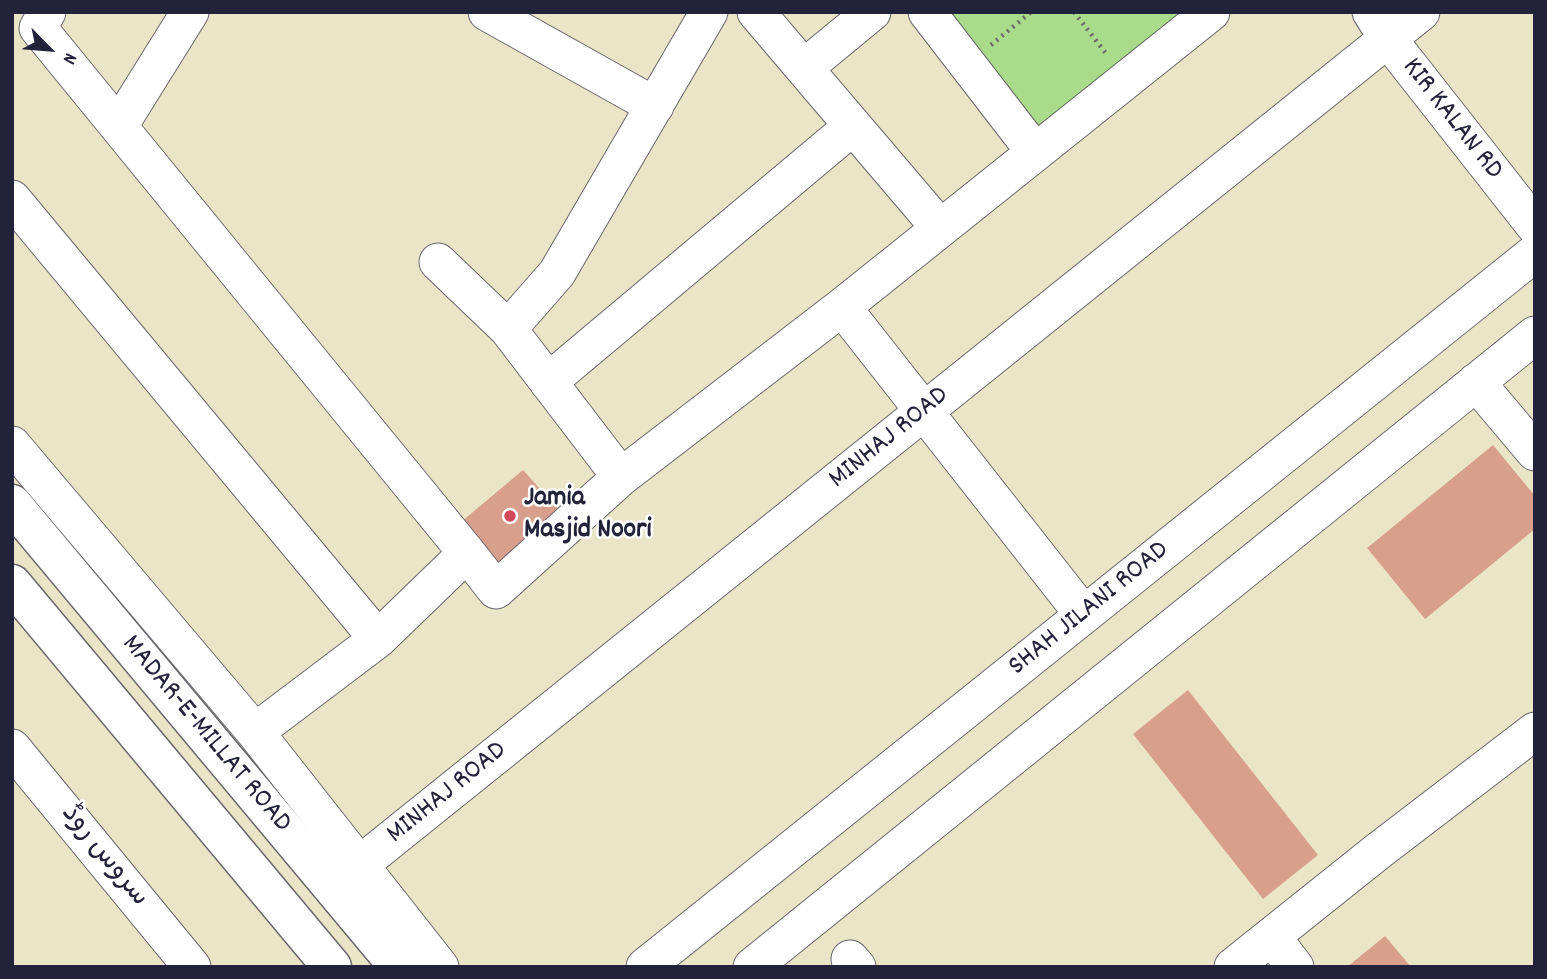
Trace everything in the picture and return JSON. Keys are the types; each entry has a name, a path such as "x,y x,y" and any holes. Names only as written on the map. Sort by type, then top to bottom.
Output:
{"main road":[{"name":"MADAR-E-MILLAT ROAD","path":"12,504 399,967"},
{"name":"MADAR-E-MILLAT ROAD","path":"12,584 332,967"}],"street":[{"path":"47,12 38,28 495,590 621,477 842,307 1211,12"},
{"path":"119,126 190,12"},
{"path":"487,12 655,106"},
{"path":"508,329 557,273 709,12"},
{"path":"756,12 940,228"},
{"path":"804,68 872,12"},
{"path":"927,12 1035,152"},
{"name":"MINHAJ ROAD","path":"358,866 924,411 1379,26 1421,12"},
{"name":"KIR KALAN RD","path":"1379,26 1535,226"},
{"path":"548,382 853,126"},
{"path":"12,199 378,639"},
{"name":"SHAH JILANI ROAD","path":"645,967 1535,253"},
{"path":"438,262 508,329 621,477"},
{"path":"842,307 1084,615"},
{"path":"752,967 1535,335"},
{"path":"1476,382 1535,452"},
{"path":"12,445 255,732 440,967"},
{"path":"255,732 378,639 467,553"},
{"path":"1233,967 1377,852 1535,732"},
{"name":"سروس روڈ","path":"12,748 192,967"},
{"path":"1272,937 1296,967"}],"path":[{"path":"981,53 1031,12"},
{"path":"1074,12 1112,62"}],"green space":[{"path":"932,12 1188,12 1029,136"}],"building":[{"path":"1493,445 1535,496 1535,529 1425,619 1367,548"},
{"name":"Jamia Masjid Noori","path":"523,470 559,510 495,565 461,522"},
{"path":"1188,690 1318,855 1263,899 1133,734"},
{"path":"1385,936 1411,967 1347,967"}],"place":[{"name":"Jamia Masjid Noori","path":"510,516"}]}
